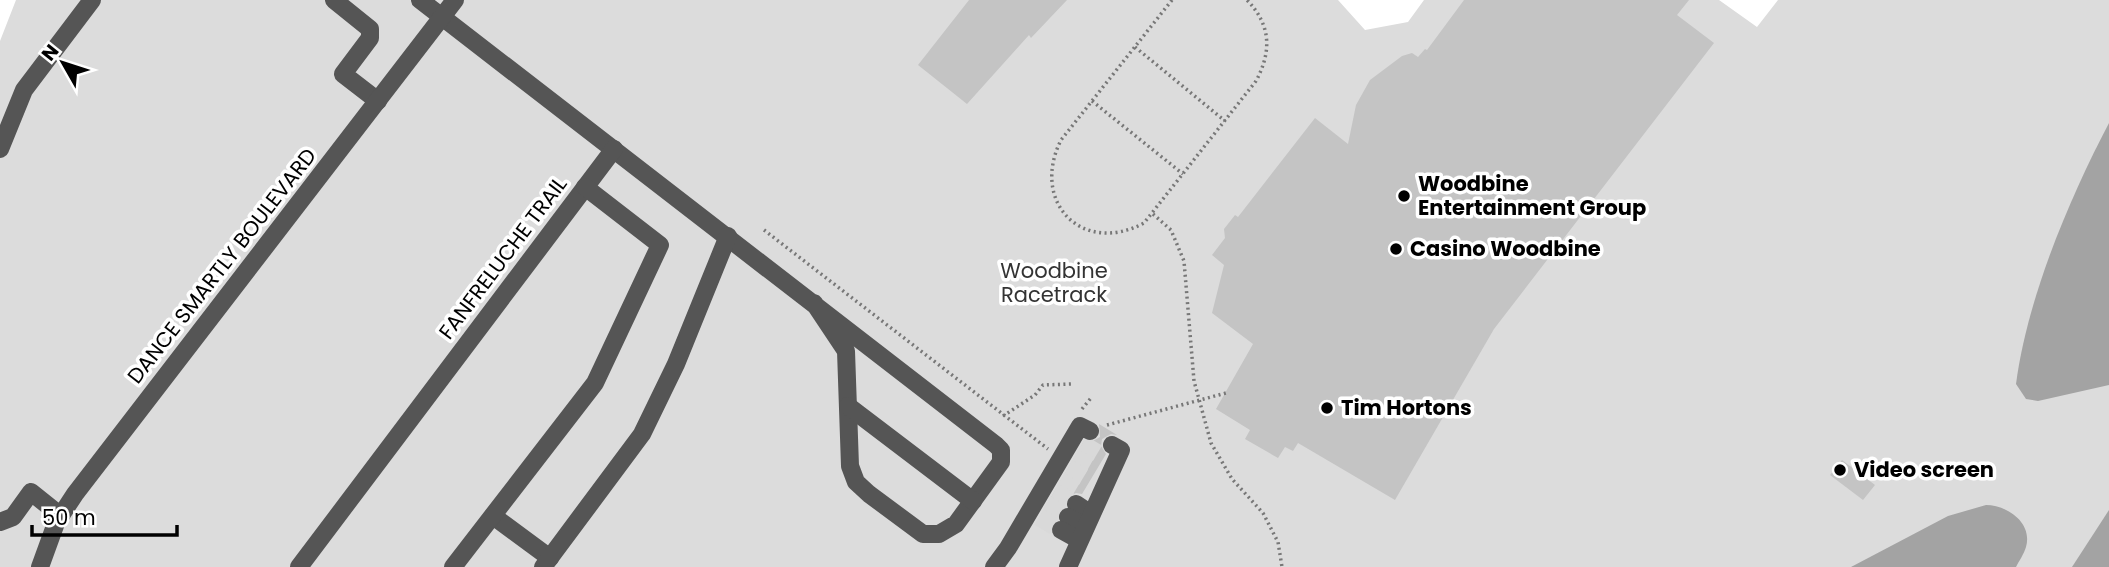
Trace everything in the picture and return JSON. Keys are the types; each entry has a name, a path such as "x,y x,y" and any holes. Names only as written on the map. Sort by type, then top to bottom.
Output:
{"street":[{"path":"0,149 24,90 92,0"},
{"path":"334,0 370,29 370,38 343,74 378,101"},
{"path":"420,0 728,236 814,303 1002,450 1001,462 956,524 939,534 923,534 856,482 850,466 846,351 814,303"},
{"name":"DANCE SMARTLY BOULEVARD","path":"40,567 61,516 455,0"},
{"name":"FANFRELUCHE TRAIL","path":"299,567 614,149"},
{"path":"453,567 595,383 660,245 585,187"},
{"path":"493,516 546,562 642,434 676,364 728,236"},
{"path":"848,406 973,501"},
{"path":"994,567 1063,465"},
{"path":"0,522 13,517 31,492 61,516"},
{"path":"1068,567 1091,494"}],"path":[{"path":"1172,0 1061,140 1052,157 1052,194 1061,210 1082,228 1109,235 1128,232 1153,214 1256,81 1266,55 1266,28 1247,0"},
{"path":"1135,47 1224,121"},
{"path":"1092,101 1183,174"},
{"path":"1153,214 1171,230 1184,261 1194,381 1210,443 1232,479 1263,513 1278,542 1282,567"},
{"path":"764,230 1063,465"},
{"path":"1003,416 1035,395 1043,385 1071,384"},
{"path":"1063,465 1108,425 1226,393"},
{"path":"1063,465 1080,412 1091,398"}],"green space":[{"name":"Woodbine Racetrack","path":"16,0 1338,0 1365,30 1408,22 1424,0 1719,0 1757,27 1778,0 2109,0 2109,567 0,567 0,41"}],"shaded area":[{"path":"2109,123 2109,385 2038,401 2026,399 2016,384 2040,284 2079,184"},
{"path":"1986,505 2009,512 2026,530 2026,547 2016,567 1851,567 1948,516"},
{"path":"2109,510 2109,567 2072,567"}],"building":[{"path":"969,0 1067,0 1031,38 1029,35 967,104 918,65"},
{"name":"Casino Woodbine","path":"1464,0 1689,0 1677,15 1714,43 1494,329 1395,500 1298,443 1293,451 1285,447 1278,458 1245,439 1250,430 1216,409 1253,344 1212,313 1224,265 1212,255 1225,238 1224,229 1235,215 1238,217 1315,118 1348,144 1356,105 1370,80 1402,56 1412,53 1418,57 1427,50"},
{"path":"1099,424 1117,435 1111,434 1102,439 1101,446 1106,454 1082,494 1076,493 1067,497 1065,506 1059,511 1050,531 1036,523 1084,441 1091,442 1100,437"},
{"path":"1842,460 1875,485 1863,500 1830,475"}],"tunnel":[{"path":"1082,444 1104,457"},
{"path":"1074,457 1097,470"},
{"path":"1068,468 1090,481"},
{"path":"1060,481 1082,494"},
{"path":"1054,492 1076,504"},
{"path":"1046,504 1068,517"},
{"path":"1039,517 1061,530"}],"place":[{"name":"Woodbine Entertainment Group","path":"1404,196"},
{"name":"Casino Woodbine","path":"1396,249"},
{"name":"Tim Hortons","path":"1327,408"},
{"name":"Video screen","path":"1840,470"}]}
